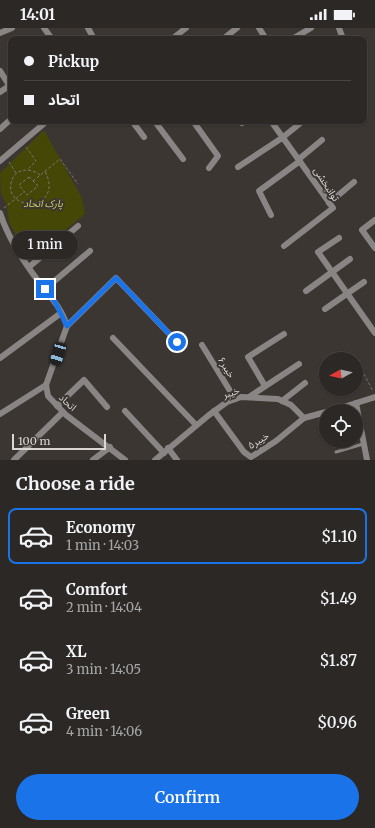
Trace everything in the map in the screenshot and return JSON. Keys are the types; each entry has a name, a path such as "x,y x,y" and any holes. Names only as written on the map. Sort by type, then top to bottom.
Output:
{"street":[{"path":"0,34 10,28"},
{"path":"176,36 186,28"},
{"path":"226,36 237,28"},
{"path":"297,36 311,28"},
{"path":"0,71 8,84"},
{"path":"0,129 8,122"},
{"path":"2,159 40,124"},
{"path":"134,124 144,136"},
{"path":"157,124 183,159"},
{"path":"195,124 218,156 209,168"},
{"name":"توانبخشی","path":"273,124 333,208 284,246"},
{"path":"238,167 282,138 299,124"},
{"path":"271,215 258,191 299,160 322,140"},
{"path":"329,203 354,182"},
{"path":"0,212 5,228 28,268 45,289 61,313 67,326"},
{"path":"375,220 362,230 375,248"},
{"path":"28,268 78,226"},
{"path":"339,238 318,252 375,333"},
{"path":"45,289 90,251"},
{"path":"306,291 350,259"},
{"path":"0,414 46,385 67,326 116,278 177,342"},
{"path":"325,309 364,282"},
{"path":"0,358 61,313"},
{"path":"265,386 248,357 284,334"},
{"path":"114,338 196,425"},
{"name":"خیبر۶","path":"202,345 235,399"},
{"path":"249,396 299,364"},
{"path":"57,406 84,380 107,407"},
{"path":"282,401 305,382"},
{"name":"اتحاد","path":"46,385 48,396 62,412 110,447 125,460"},
{"name":"خیبر","path":"155,460 214,411 227,402 235,399 249,396 282,401 291,405 304,418"},
{"path":"353,404 375,396"},
{"path":"125,411 177,460"},
{"name":"خیبر۵","path":"214,411 244,452 251,457 276,441 304,418"},
{"path":"14,460 62,412"},
{"path":"304,418 319,414"},
{"path":"363,444 367,460"},
{"path":"93,460 110,447"}],"lane":[{"path":"336,452 350,448"}],"path":[{"path":"22,142 36,161 27,169 17,173 12,179 11,186 16,198 24,204 34,204 43,199 49,191 49,180 45,171"},
{"path":"2,159 17,173"},
{"path":"33,181 60,159 78,184"},
{"path":"27,169 40,175"},
{"path":"29,177 38,186 27,195 24,192 19,185 29,177"},
{"path":"0,212 24,192"},
{"path":"363,373 375,396"}],"green space":[{"name":"پارک اتحاد","path":"44,130 82,198 85,214 30,259 9,223 7,206 1,193 0,173"}],"route":[{"path":"45,289 55,302 65,319 67,326 76,319 116,278 177,342"}]}
